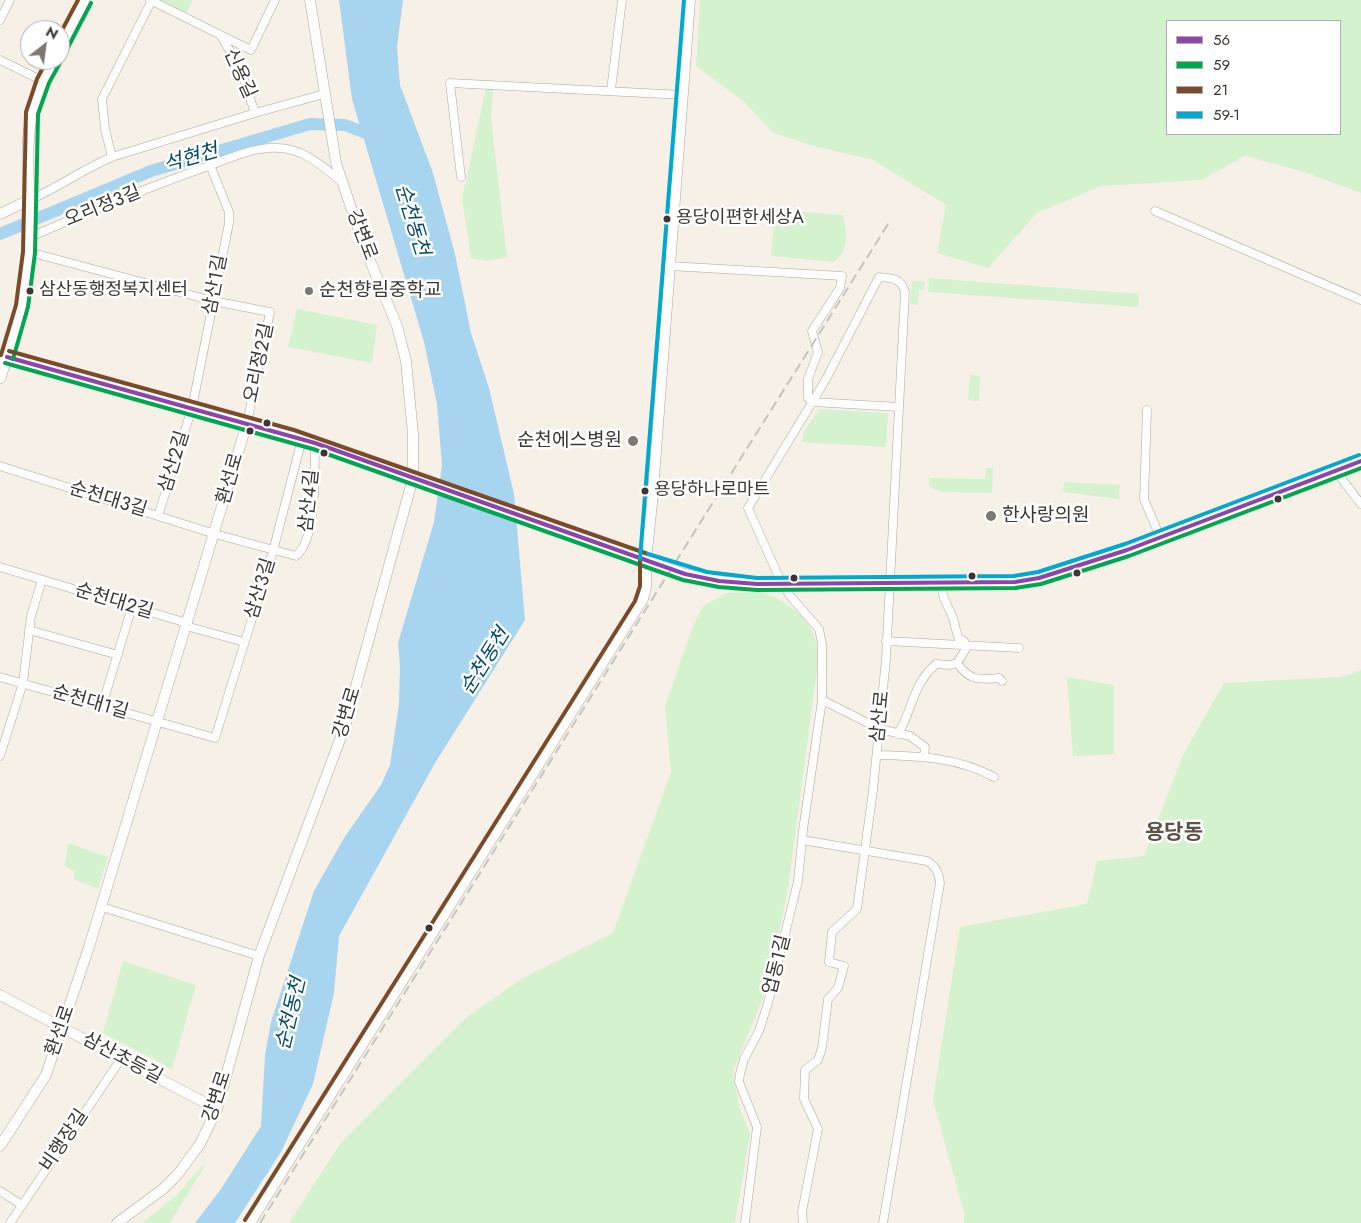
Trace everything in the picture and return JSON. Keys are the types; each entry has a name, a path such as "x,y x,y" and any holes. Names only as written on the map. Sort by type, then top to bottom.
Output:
{"main road":[{"path":"70,29 85,0"},
{"path":"310,0 324,94"},
{"path":"250,1223 641,604 646,587 646,560 652,504 690,0"},
{"path":"0,378 22,306 30,236 31,120 43,81 49,70"},
{"name":"강변로","path":"117,1223 162,1189 178,1174 200,1144 216,1109 259,956 345,726 413,478 412,425 406,361 397,326 364,246 341,181 324,94"},
{"path":"0,214 29,204"},
{"path":"7,357 315,443 685,574 719,581 782,584 888,584 1015,582 1039,578 1160,537 1361,461"},
{"name":"환선로","path":"0,1146 46,1075 63,1028 102,907 247,423"},
{"name":"삼산초등길","path":"0,994 216,1109"}],"street":[{"path":"0,20 10,0"},
{"path":"112,157 104,129 102,99 151,0 250,50 275,0"},
{"path":"611,90 622,0"},
{"name":"신용길","path":"221,36 240,68 255,112"},
{"path":"0,60 43,81"},
{"path":"461,177 450,83 683,95"},
{"path":"29,204 91,166 112,157 163,143 255,112 324,94"},
{"name":"오리정3길","path":"30,236 242,153 276,147 305,154 341,181"},
{"name":"삼산1길","path":"192,408 230,212 210,165"},
{"path":"1155,211 1361,300"},
{"name":"오리정2길","path":"29,252 213,300 270,312 247,423"},
{"path":"670,266 842,276 840,288 812,331 818,352 807,385 808,398 812,402 899,407"},
{"name":"삼산로","path":"803,1223 802,1212 818,1129 804,1099 805,1070 818,1060 822,1048 828,999 838,988 844,966 829,962 832,932 857,908 880,729 905,292 903,284 898,280 879,278 812,402"},
{"name":"업동1길","path":"744,1223 757,1127 739,1082 740,1074 744,1059 759,1031 768,1003 798,881 822,700 822,634 782,584 748,508 812,402"},
{"name":"삼산2길","path":"158,516 192,408"},
{"path":"1147,410 1144,499 1160,537"},
{"name":"삼산3길","path":"158,722 215,738 273,551 302,439"},
{"name":"삼산4길","path":"273,551 296,556 303,549 309,531 315,443"},
{"name":"순천대3길","path":"0,466 215,534"},
{"path":"1335,470 1361,504"},
{"path":"215,534 273,551"},
{"name":"순천대2길","path":"0,567 187,625"},
{"path":"0,756 23,684 29,630 42,580"},
{"path":"942,582 941,592 944,603 953,619 958,639 964,641 967,647 958,663"},
{"path":"102,706 132,607"},
{"path":"187,625 244,642"},
{"path":"29,630 118,654"},
{"path":"886,641 1019,648"},
{"path":"958,663 970,678 984,681 999,678 1002,681"},
{"path":"898,734 907,718 914,692 929,670 936,664 958,663"},
{"name":"순천대1길","path":"0,677 158,722"},
{"path":"822,700 880,729 910,736 925,747 924,757"},
{"path":"877,755 924,757 958,762 994,777"},
{"path":"802,840 927,861 933,864 936,869 940,883 883,1223"},
{"path":"102,907 259,956"},
{"name":"비행장길","path":"10,1223 121,1059"},
{"path":"0,1191 22,1205"}],"green space":[{"path":"157,0 193,0 186,14"},
{"path":"700,0 1361,0 1361,193 1304,172 1245,156 1201,180 1101,186 1037,213 988,268 937,253 946,205 873,160 810,145 774,133 743,101 696,66"},
{"path":"486,88 493,88 491,119 507,257 487,261 471,258 462,199"},
{"path":"775,210 843,215 846,241 843,252 834,262 771,256"},
{"path":"929,278 1139,294 1138,307 928,292"},
{"path":"912,281 925,282 924,290 914,290 919,291 918,305 910,304"},
{"path":"297,309 377,325 372,363 288,347"},
{"path":"970,375 980,376 979,401 968,400"},
{"path":"820,409 888,413 886,447 802,442 805,429"},
{"path":"986,468 993,468 992,493 941,492 929,486 929,478 985,479"},
{"path":"1064,482 1120,485 1119,499 1063,492"},
{"path":"760,592 788,605 810,627 817,646 817,670 788,889 778,939 763,998 734,1069 739,1106 750,1134 735,1223 289,1223 340,1144 466,1018 521,979 613,933 671,772 665,706 693,626 703,606 726,593"},
{"path":"1361,670 1361,1223 964,1223 964,1212 933,1100 960,927 1087,904 1097,861 1144,856 1183,755 1224,683 1341,677"},
{"path":"1067,677 1114,685 1114,754 1073,756"},
{"path":"68,843 108,857 98,889 74,879 74,871 65,866"},
{"path":"123,961 196,985 172,1069 103,1033"},
{"path":"202,1166 205,1166 170,1223 142,1223 176,1196"}],"water":[{"name":"순천동천","path":"339,0 403,0 397,47 400,85 433,173 455,254 471,333 489,388 514,494 525,620 435,763 339,936 334,993 313,1084 281,1152 235,1223 195,1223 221,1189 261,1126 265,1055 271,1022 314,891 344,838 381,785 390,765 399,704 400,666 398,643 434,522 442,465 437,404 424,342 352,99"}],"waterway":[{"name":"석현천","path":"0,234 151,171 310,124 345,125 376,137"}],"railway":[{"path":"260,1223 890,221"}],"transit line":[{"name":"21","path":"67,20 78,0"},
{"name":"59-1","path":"640,559 684,0"},
{"name":"59","path":"70,43 91,3"},
{"name":"21","path":"1,355 16,305 23,252 26,112 42,70"},
{"name":"59","path":"13,359 28,307 35,253 38,114 49,83 56,70"},
{"name":"21","path":"9,351 294,430 648,554"},
{"name":"56","path":"7,357 315,443 685,574 719,581 757,584 1015,582 1039,578 1127,550 1361,461"},
{"name":"59","path":"5,363 313,449 683,580 719,587 757,590 1015,588 1041,584 1129,556 1361,468"},
{"name":"59-1","path":"648,554 707,572 757,578 1014,576 1038,572 1125,544 1359,455"},
{"name":"21","path":"245,1220 635,601 640,586 640,560"}],"place":[{"name":"용당이편한세상A","path":"667,219"},
{"name":"삼산동행정복지센터","path":"30,291"},
{"name":"순천향림중학교","path":"309,291"},
{"name":"순천에스병원","path":"633,441"},
{"name":"용당하나로마트","path":"645,491"},
{"name":"한사랑의원","path":"991,516"}],"district":[{"name":"용당동","path":"1174,834"}]}
